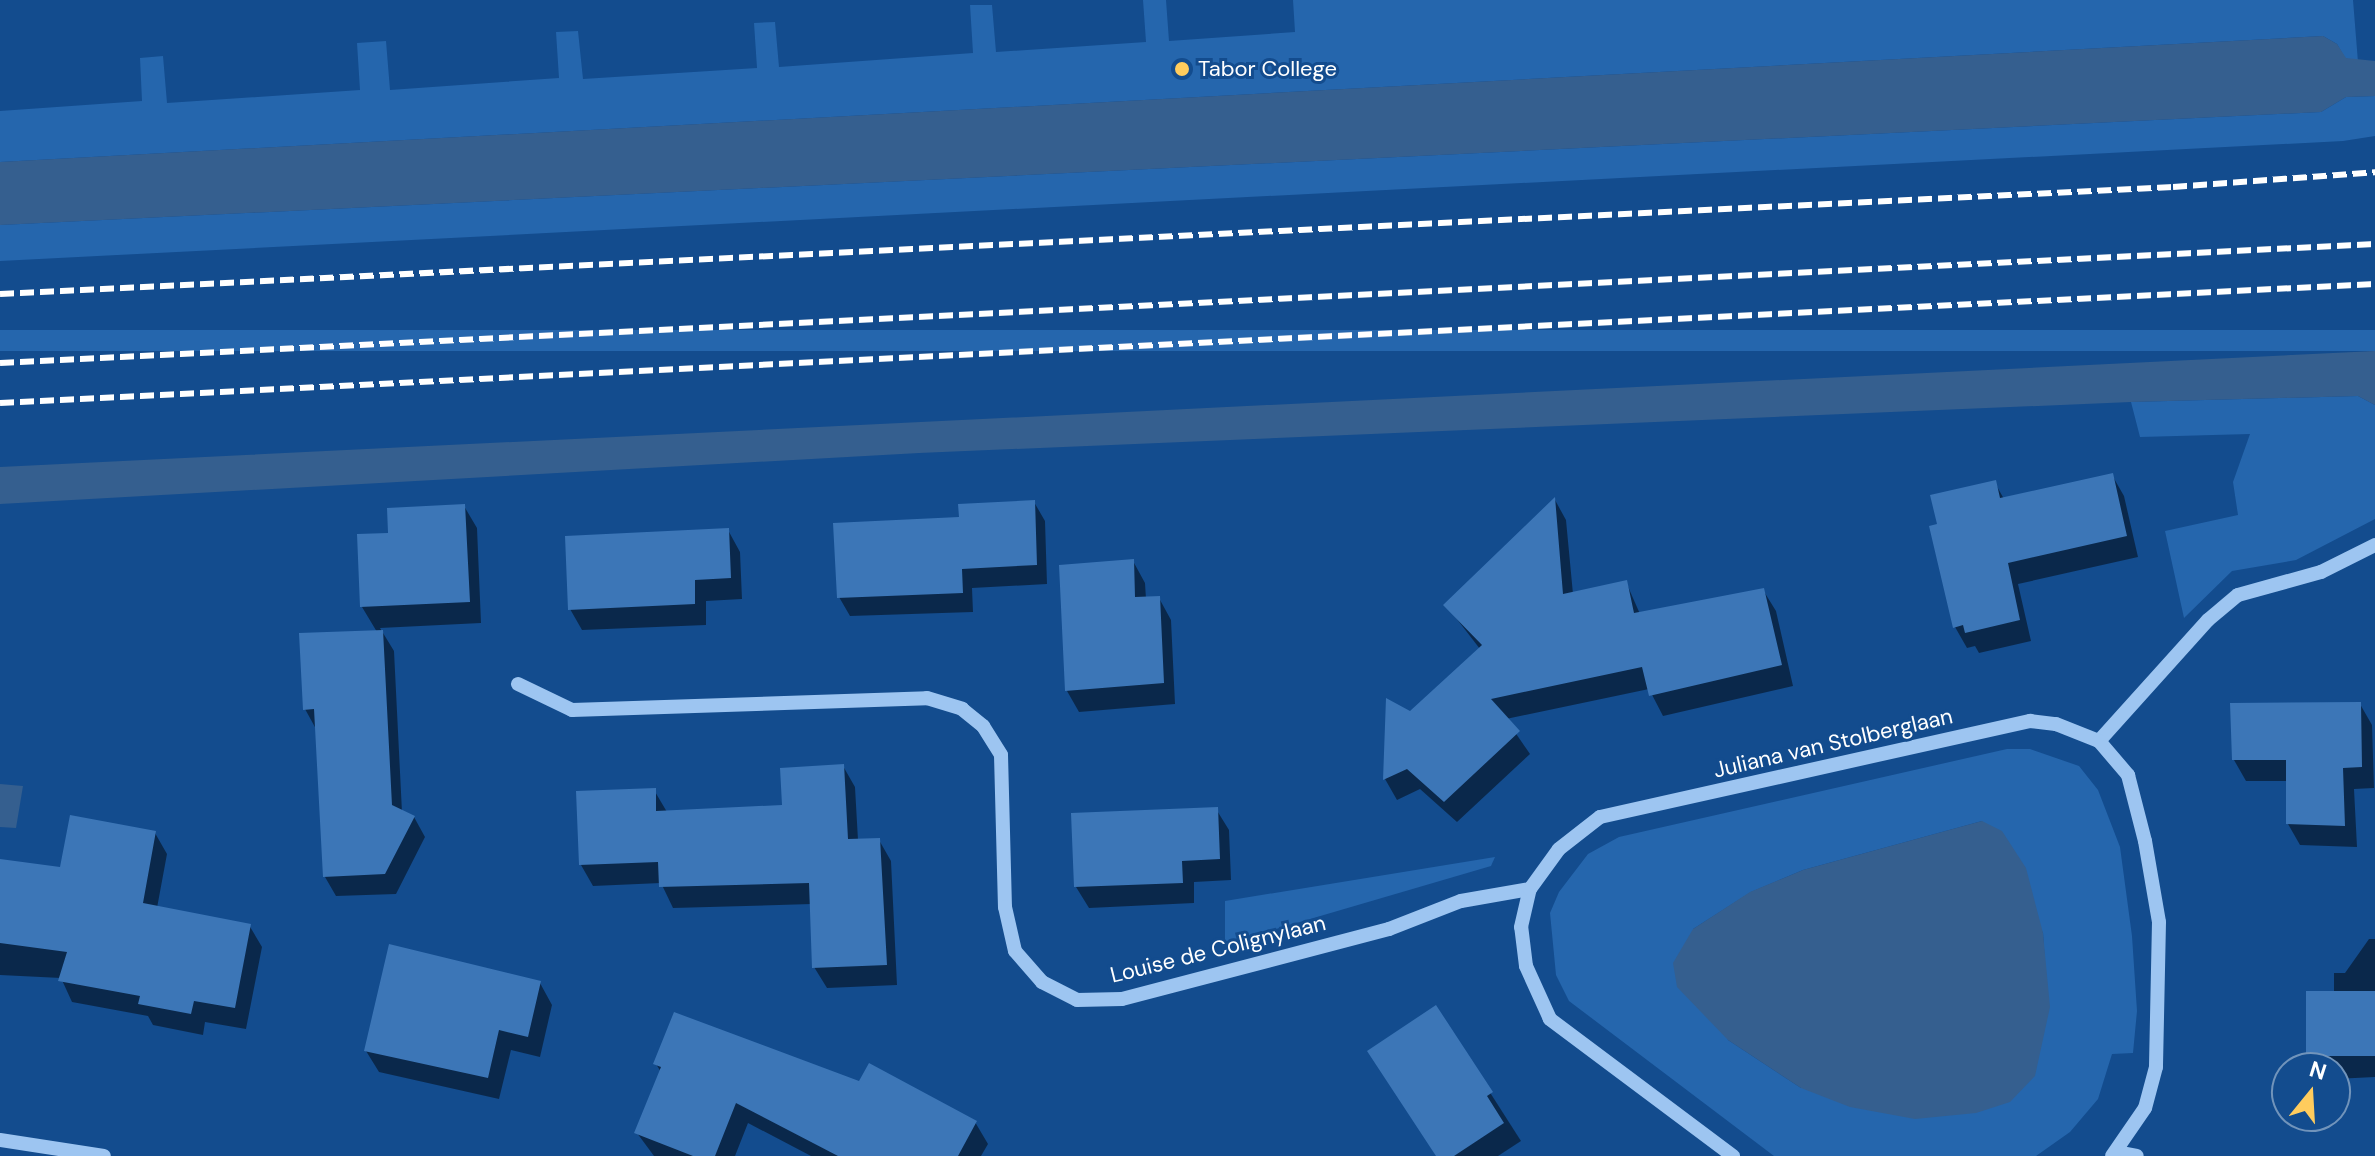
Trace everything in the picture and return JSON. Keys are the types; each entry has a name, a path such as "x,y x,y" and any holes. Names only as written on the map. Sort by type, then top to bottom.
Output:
{"street":[{"path":"2099,741 2208,620 2238,595 2321,572 2375,545"},
{"name":"Louise de Colignylaan","path":"518,684 572,710 927,698 962,709 983,726 1001,755 1005,907 1015,951 1042,982 1077,1000 1122,999 1389,929 1461,901 1530,889"},
{"name":"Juliana van Stolberglaan","path":"1733,1156 1550,1019 1526,966 1521,927 1530,889 1559,849 1600,817 2030,721 2056,724 2099,741 2128,775 2159,922 2156,1067 2145,1108 2115,1154"},
{"path":"0,1140 104,1156"},
{"path":"2115,1154 2137,1156"}],"shaded area":[{"path":"1143,0 1166,0 1169,41 1295,32 1293,0 2353,0 2358,62 2345,58 2337,44 2323,36 0,162 0,111 142,101 140,58 163,56 167,103 360,90 357,43 386,41 390,90 559,78 556,32 578,31 583,79 757,68 754,23 775,22 779,67 973,53 970,5 992,5 996,52 1146,42"},
{"path":"2323,36 2337,44 2346,58 2375,61 2375,96 2346,97 2321,112 0,225 0,162"},
{"path":"2375,96 2375,136 2343,141 0,261 0,225 2321,112 2346,97"},
{"path":"0,330 2375,330 2375,351 0,351"},
{"path":"2375,351 2375,405 2358,396 2131,402 919,453 0,504 0,467"},
{"path":"2358,396 2375,405 2375,519 2296,560 2232,571 2184,618 2165,531 2238,515 2233,482 2250,434 2140,437 2131,402"},
{"path":"2007,749 2030,749 2079,766 2098,790 2120,847 2132,936 2137,1011 2133,1053 2112,1054 2098,1099 2070,1132 2036,1156 1774,1156 1569,1001 1556,975 1550,913 1559,892 1588,854 1619,837","holes":["1982,821 2043,933 2045,963 1801,1088 1728,1040 1693,929 1751,892 1803,870"]},
{"path":"0,784 23,786 16,828 0,827"},
{"path":"1982,821 2002,831 2026,868 2043,933 2050,1007 2035,1076 2010,1102 1976,1113 1915,1119 1850,1107 1801,1088 1728,1040 1677,987 1673,963 1693,929 1750,892 1803,870"},
{"path":"1495,857 1491,866 1225,944 1225,901"}],"building":[{"path":"2113,473 2127,536 2008,563 2020,620 1965,633 1963,625 1953,628 1929,526 1937,524 1930,495 1996,480 2000,498"},
{"path":"1555,497 1563,594 1627,580 1634,613 1764,588 1782,665 1649,696 1642,667 1491,699 1520,731 1444,802 1407,769 1383,780 1386,698 1410,711 1482,645 1443,605"},
{"path":"1035,500 1037,565 962,569 963,593 837,598 833,523 959,517 958,504"},
{"path":"465,504 470,602 360,607 357,534 388,533 387,508"},
{"path":"729,528 731,578 695,580 695,604 568,610 565,536"},
{"path":"1134,559 1135,597 1160,596 1164,683 1065,691 1059,565"},
{"path":"383,630 392,805 415,816 385,874 323,877 314,709 303,710 299,633"},
{"path":"2361,702 2362,767 2343,768 2345,826 2286,824 2286,760 2232,760 2230,703"},
{"path":"844,764 848,839 880,838 887,965 812,968 809,883 659,887 658,862 579,865 576,791 656,788 656,811 782,805 780,768"},
{"path":"1218,807 1220,859 1182,861 1183,883 1074,887 1071,813"},
{"path":"70,815 156,831 143,903 251,924 235,1008 194,1001 191,1014 138,1004 140,996 58,981 67,952 0,943 0,859 60,867"},
{"path":"389,944 541,981 528,1037 499,1030 488,1078 364,1051"},
{"path":"2306,991 2375,991 2375,1056 2351,1056 2351,1052 2306,1052"},
{"path":"1436,1005 1493,1092 1487,1096 1504,1123 1454,1156 1436,1156 1367,1051"},
{"path":"674,1012 859,1081 869,1063 977,1121 958,1156 838,1156 736,1103 715,1156 693,1156 634,1133 661,1067 653,1064"}],"railway":[{"path":"0,294 2173,187 2375,172"},
{"path":"0,363 2375,244"},
{"path":"0,403 2375,284"}],"place":[{"name":"Tabor College","path":"1182,69"}]}
